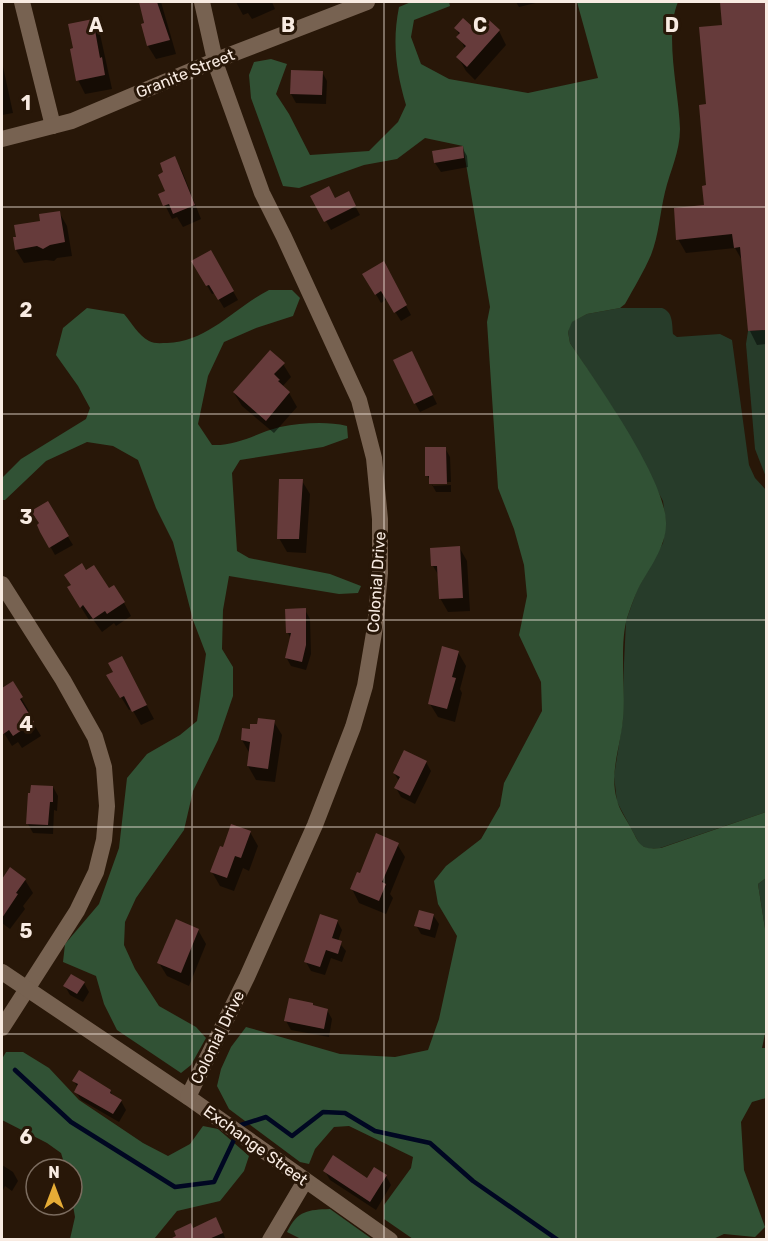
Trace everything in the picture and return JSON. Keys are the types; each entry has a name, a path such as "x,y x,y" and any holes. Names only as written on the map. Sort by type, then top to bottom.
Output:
{"street":[{"path":"22,2 53,126"},
{"name":"Colonial Drive","path":"188,1097 306,847 353,727 365,686 375,627 380,573 380,519 375,468 359,400 262,193 215,61 202,2"},
{"name":"Granite Street","path":"2,139 72,121 215,61 367,2"},
{"path":"2,584 63,680 95,737 104,767 107,806 104,840 96,872 77,911 2,1028"},
{"name":"Exchange Street","path":"2,972 188,1097 390,1239"},
{"path":"270,1239 305,1181"}],"green space":[{"path":"411,2 449,2 450,6 414,20 411,37 421,64 449,79 528,93 598,78 577,2 678,2 674,15 672,47 680,137 665,192 654,247 625,304 620,308 587,314 572,322 568,332 570,343 612,405 642,456 663,503 666,522 664,540 638,589 625,629 623,719 614,780 619,807 639,842 649,848 661,848 766,812 766,878 758,884 766,935 766,1029 762,1048 766,1048 766,1098 752,1102 741,1122 744,1170 765,1227 755,1237 724,1234 711,1240 413,1239 384,1219 384,1205 411,1168 413,1157 349,1126 334,1127 315,1149 309,1164 300,1162 229,1109 217,1086 221,1069 231,1047 246,1027 340,1054 395,1057 428,1050 439,1019 457,936 438,904 434,881 446,866 481,839 500,806 504,783 542,711 541,682 519,635 527,596 524,565 514,529 498,488 487,322 490,307 463,146 425,138 397,159 364,165 299,188 283,186 251,98 249,75 254,62 271,59 287,64 276,94 310,155 369,151 398,122 406,105 398,68 396,32 399,7"},
{"path":"269,290 292,290 300,298 293,316 256,328 224,342 208,376 198,424 212,445 239,441 280,427 314,423 347,426 348,438 323,447 240,460 232,473 237,551 249,558 330,574 361,586 358,593 339,594 229,576 223,610 222,649 233,667 233,696 218,740 193,791 184,830 136,898 125,922 124,945 135,969 159,1006 196,1027 206,1038 191,1065 181,1073 117,1030 104,1004 96,976 63,962 65,944 99,904 119,848 127,778 147,754 180,735 197,721 206,654 193,620 173,542 156,508 138,460 113,446 87,442 46,461 5,500 2,500 2,478 21,459 86,419 90,408 56,355 63,328 87,308 124,314 138,332 149,341 167,343 182,341 208,331"},
{"path":"620,308 662,308 666,310 671,318 673,334 677,337 720,334 732,340 749,465 755,478 766,490 766,812 660,848 648,849 640,845 617,802 614,776 623,719 626,621 637,590 663,543 666,523 663,501 614,410 570,343 568,332 571,322 587,314"},
{"path":"766,330 766,477 755,449 746,344 748,331"},
{"path":"766,878 766,935 758,884"},
{"path":"6,1052 23,1052 49,1068 79,1100 143,1143 168,1156 190,1144 203,1126 218,1129 249,1156 244,1171 220,1201 177,1211 154,1239 70,1239 75,1217 84,1217 84,1157 62,1157 61,1153 47,1143 2,1120 2,1059"},
{"path":"330,1209 372,1239 301,1239 287,1232 300,1215"}],"building":[{"path":"139,2 157,2 170,40 147,46 141,24 144,23"},
{"path":"720,2 766,2 766,330 748,331 740,247 734,248 732,234 676,240 674,208 704,205 702,186 706,185 699,105 706,104 699,27 722,25"},
{"path":"463,18 474,28 477,25 480,28 488,19 500,30 467,67 456,57 466,46 456,37 460,33 454,28"},
{"path":"93,19 105,75 76,81 68,24"},
{"path":"291,70 323,71 322,95 290,94"},
{"path":"463,146 464,158 434,163 432,151"},
{"path":"175,156 195,205 173,214 169,204 163,206 158,194 165,191 158,175 163,172 160,163"},
{"path":"329,186 335,198 349,191 356,206 324,222 310,196"},
{"path":"60,211 65,242 43,249 37,246 15,250 14,225 40,221 39,214"},
{"path":"211,250 234,291 218,300 209,285 206,286 191,261"},
{"path":"384,261 407,305 394,313 381,291 375,295 362,274"},
{"path":"270,350 285,363 274,374 290,392 266,421 233,392"},
{"path":"412,351 433,395 414,404 393,360"},
{"path":"425,447 446,447 447,484 429,484 429,476 425,476"},
{"path":"279,479 303,479 299,539 277,539"},
{"path":"48,501 69,536 49,548 37,525 39,523 31,511"},
{"path":"460,546 463,598 439,599 437,566 431,566 430,548"},
{"path":"82,563 86,570 94,565 109,588 114,585 125,602 107,614 105,611 93,619 83,605 80,608 67,587 71,585 64,575"},
{"path":"306,608 306,645 302,662 285,658 291,633 286,633 285,609"},
{"path":"442,646 459,651 452,677 456,678 447,709 428,704"},
{"path":"122,656 147,705 132,712 124,696 120,698 106,675 113,672 108,663"},
{"path":"13,681 23,697 20,699 34,722 13,736 9,730 2,735 2,688"},
{"path":"258,718 275,720 268,769 247,766 250,742 241,740 242,728 250,729 250,724 257,724"},
{"path":"404,750 427,761 410,796 394,788 400,777 393,773"},
{"path":"31,785 53,786 53,802 50,802 48,825 26,824 28,793 30,793"},
{"path":"231,824 251,831 241,858 235,856 227,878 210,872 220,846 223,847"},
{"path":"376,833 399,843 382,882 386,884 379,901 350,889 357,872 360,873"},
{"path":"10,867 26,879 2,918 2,879"},
{"path":"419,910 434,914 430,930 414,926"},
{"path":"320,914 338,920 332,938 342,941 338,954 326,950 320,967 304,962"},
{"path":"176,919 199,929 181,973 157,963"},
{"path":"71,974 85,982 77,994 63,986"},
{"path":"289,998 328,1009 324,1029 284,1021"},
{"path":"79,1070 111,1090 110,1093 122,1100 113,1114 74,1092 78,1084 72,1081"},
{"path":"333,1155 367,1178 374,1167 387,1175 370,1202 323,1171"},
{"path":"216,1217 223,1233 209,1239 170,1239 176,1236 174,1231 191,1223 193,1228"}],"waterway":[{"path":"15,1070 71,1122 175,1187 214,1182 241,1125 266,1117 292,1136 323,1112 345,1113 375,1131 430,1143 473,1181 558,1240"}]}
